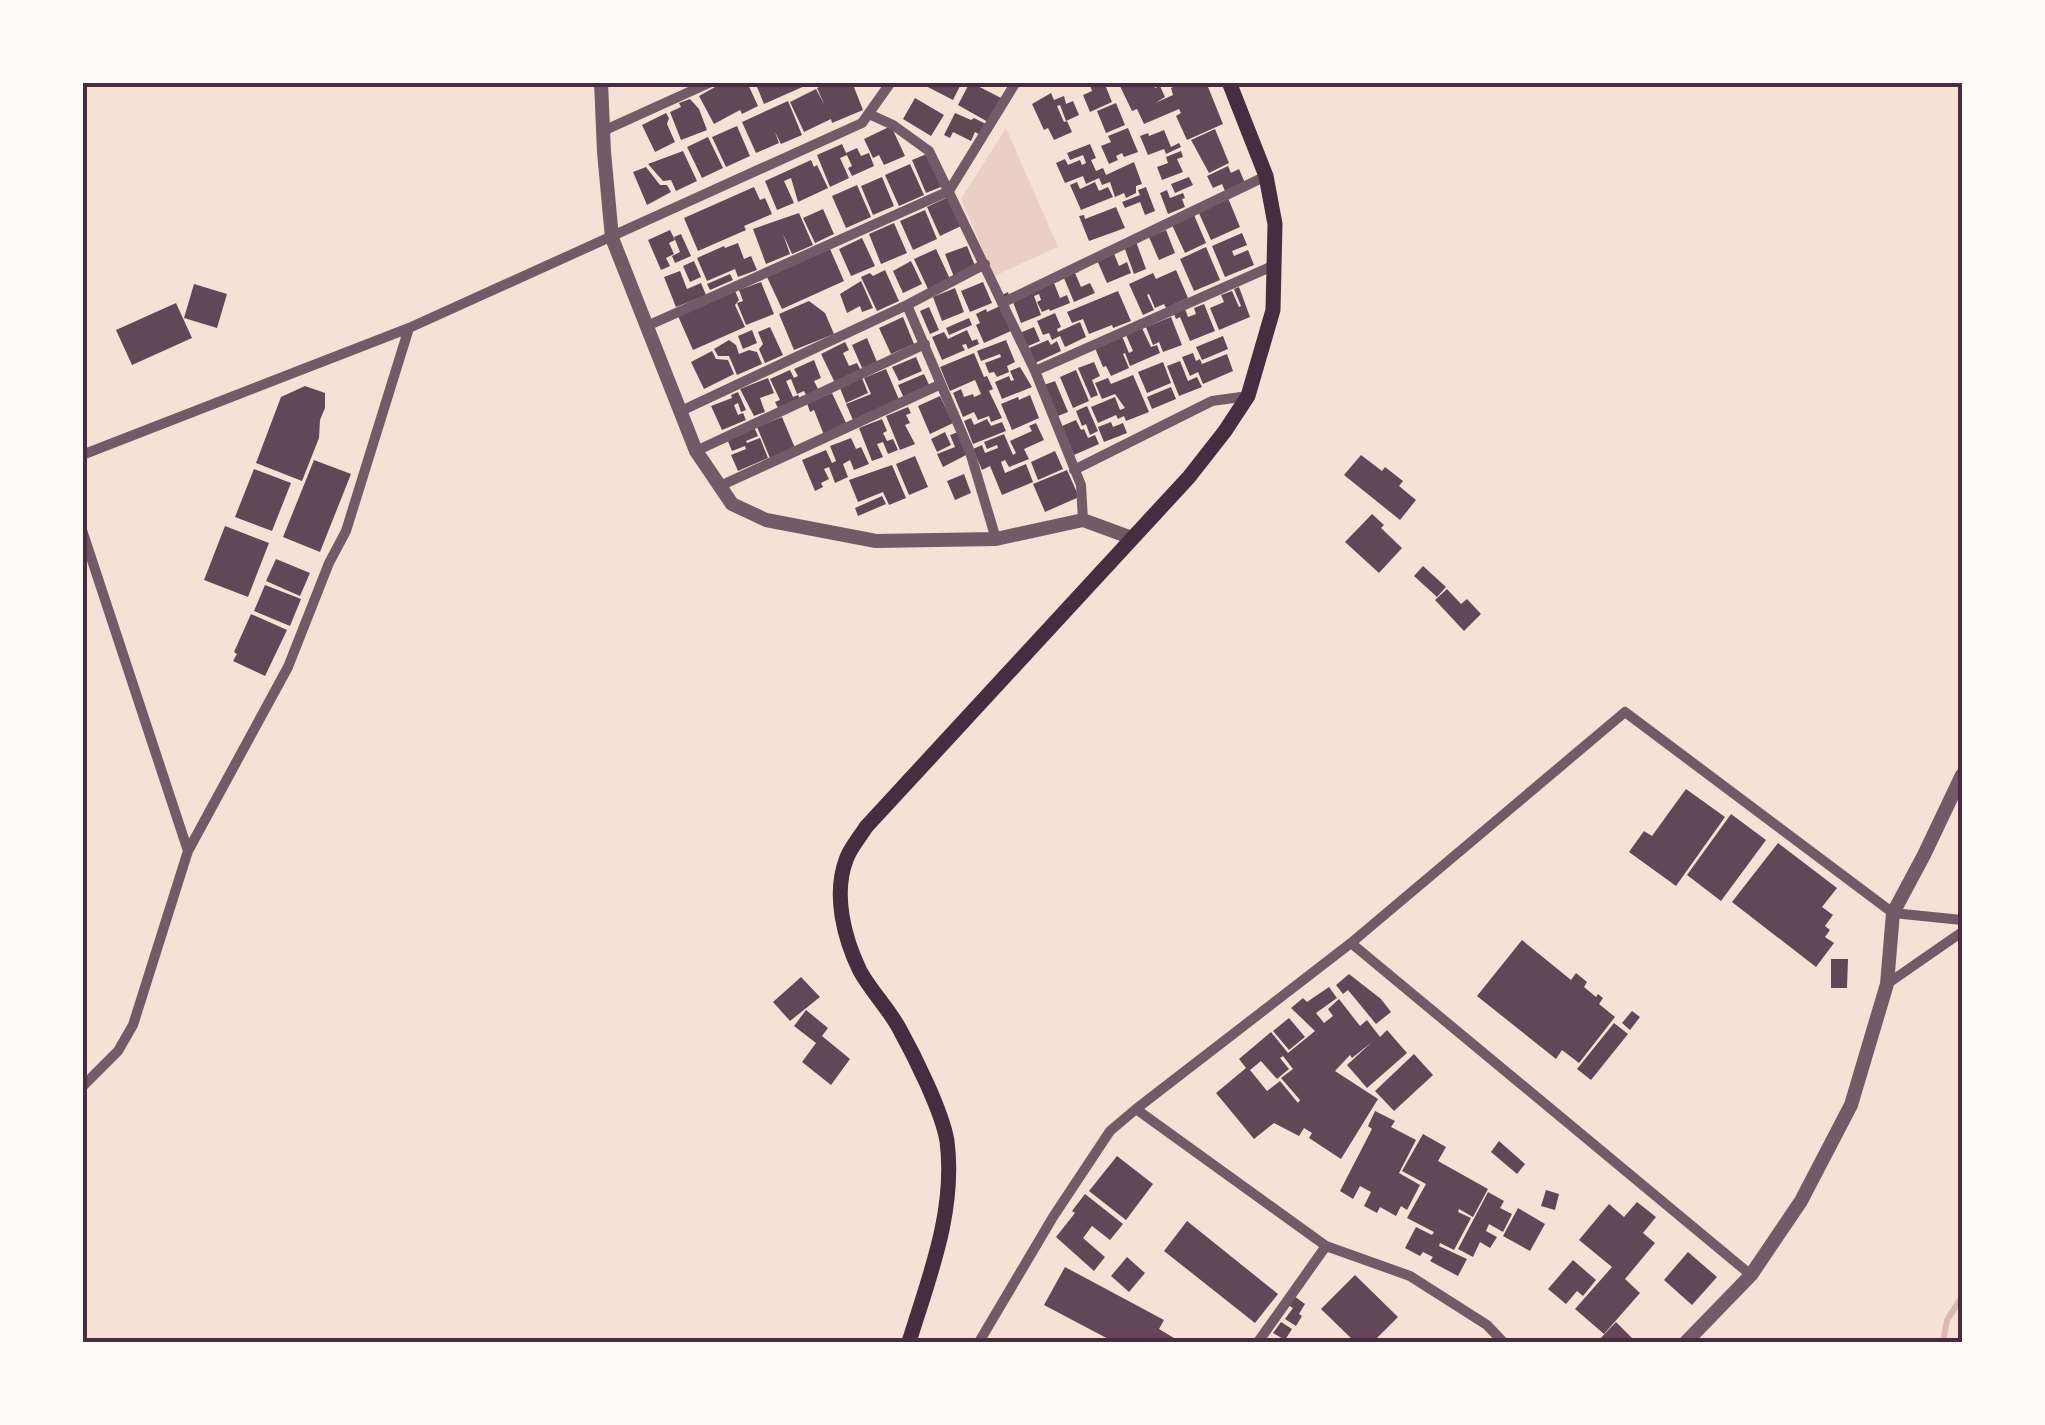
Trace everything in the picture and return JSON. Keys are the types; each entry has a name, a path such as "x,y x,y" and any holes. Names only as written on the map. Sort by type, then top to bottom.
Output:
{"main road":[{"path":"910,1342 942,1237 949,1187 946,1138 927,1085 898,1026 861,972 844,932 840,893 846,859 866,827 1189,477 1248,396 1273,310 1275,224 1266,176 1230,82"}],"street":[{"path":"601,82 612,238 696,450 732,504 766,520 876,540 996,539 1083,520 1132,538"},
{"path":"603,131 711,82"},
{"path":"82,455 409,328 862,123 890,82"},
{"path":"647,326 949,191 1016,82"},
{"path":"869,114 929,151 1035,371 1081,484 1083,520"},
{"path":"1002,302 1266,176"},
{"path":"680,411 908,305 985,264"},
{"path":"1035,371 1275,265"},
{"path":"908,305 970,452 996,539"},
{"path":"82,1086 118,1052 133,1025 188,851 288,667 329,563 346,531 409,328"},
{"path":"696,450 924,344"},
{"path":"720,486 940,385"},
{"path":"1074,470 1212,401 1248,396"},
{"path":"82,530 188,851"},
{"path":"979,1342 1053,1217 1110,1131 1351,943 1626,712 1893,913 1962,920"},
{"path":"1686,1342 1751,1275 1801,1201 1851,1105 1887,984 1893,913 1962,775"},
{"path":"1887,984 1962,932"},
{"path":"1351,943 1751,1275"},
{"path":"1136,1109 1326,1246 1410,1276 1487,1326 1504,1342"},
{"path":"1258,1342 1326,1246"}],"shaded area":[{"path":"1006,128 1058,247 994,276 961,199"}],"building":[{"path":"724,82 729,87 747,82 758,106 742,114 740,110 714,124 699,96"},
{"path":"755,82 806,82 807,85 764,104"},
{"path":"831,82 852,82 863,110 804,132 790,102 816,89 824,104 817,88"},
{"path":"918,82 962,82 953,100"},
{"path":"970,82 1001,98 988,122 958,105"},
{"path":"1089,82 1104,82 1112,102 1090,112 1083,95 1092,91"},
{"path":"1118,82 1153,82 1165,97 1155,103 1173,95 1171,88 1184,82 1206,82 1223,124 1187,140 1176,116 1181,113 1179,109 1144,124 1137,109 1132,111"},
{"path":"1051,93 1054,100 1064,96 1066,104 1073,101 1079,115 1066,121 1060,105 1057,106 1072,132 1054,140 1048,128 1044,130 1032,104"},
{"path":"915,98 944,115 931,136 903,119"},
{"path":"690,99 699,109 707,130 681,140 670,112"},
{"path":"788,101 802,135 781,144 775,132 779,143 756,153 742,122"},
{"path":"1116,103 1125,125 1106,133 1097,111"},
{"path":"666,113 675,142 655,152 642,125"},
{"path":"955,113 988,125 982,136 975,132 971,141 953,132 950,138 944,135"},
{"path":"737,126 750,156 726,167 712,137"},
{"path":"891,126 905,156 884,165 879,155 873,158 864,139"},
{"path":"1128,128 1138,152 1124,157 1122,153 1109,164 1101,146 1111,142 1108,136"},
{"path":"1215,129 1229,163 1209,173 1191,140"},
{"path":"1164,130 1171,147 1179,143 1181,147 1166,154 1164,149 1148,155 1140,136"},
{"path":"708,137 723,168 702,178 687,147"},
{"path":"842,144 847,155 840,158 849,178 830,187 817,155"},
{"path":"1090,144 1096,171 1103,168 1106,175 1134,162 1142,184 1136,186 1136,193 1126,198 1124,193 1115,197 1110,182 1102,185 1099,178 1086,184 1083,176 1065,183 1056,163 1065,159 1068,165 1080,160 1082,165 1086,163 1083,155 1070,160 1067,153"},
{"path":"857,148 861,156 869,153 874,166 852,176 846,153"},
{"path":"683,151 697,181 676,191 671,180 663,181 648,164"},
{"path":"1181,151 1183,157 1177,159 1183,172 1162,180 1157,167 1168,163 1166,157"},
{"path":"929,153 943,186 926,193 912,160"},
{"path":"811,160 828,188 798,202 791,178 784,181 794,203 777,210 765,181"},
{"path":"910,164 924,195 899,206 885,175"},
{"path":"1228,166 1231,173 1239,169 1245,183 1225,191 1222,184 1213,188 1207,176"},
{"path":"646,167 671,192 647,205 633,172"},
{"path":"882,177 894,206 873,215 861,186"},
{"path":"1189,177 1193,185 1175,193 1171,184"},
{"path":"1077,182 1080,189 1095,182 1099,191 1108,187 1113,197 1081,210 1070,185"},
{"path":"857,185 871,217 846,228 832,196"},
{"path":"754,187 760,200 765,198 772,214 698,251 684,218"},
{"path":"1146,187 1155,211 1145,215 1140,202 1125,208 1122,202 1140,195 1138,190"},
{"path":"1167,190 1170,198 1183,193 1185,207 1168,214 1160,193"},
{"path":"948,197 961,226 940,236 927,207"},
{"path":"1228,198 1240,227 1211,240 1198,211"},
{"path":"1116,207 1125,228 1089,241 1079,216 1084,215 1085,219"},
{"path":"823,209 834,234 815,243 803,218"},
{"path":"925,210 937,239 913,250 900,221"},
{"path":"799,213 813,245 792,254 783,234 790,254 766,264 753,229"},
{"path":"1194,215 1206,243 1185,253 1172,225"},
{"path":"894,223 907,253 881,264 869,234"},
{"path":"670,230 675,240 669,243 674,254 666,258 670,266 661,270 648,240"},
{"path":"1166,230 1175,253 1159,260 1149,237"},
{"path":"1242,233 1247,245 1232,251 1234,256 1248,250 1254,265 1225,277 1212,246"},
{"path":"681,234 691,256 675,263 672,256 680,252 674,237"},
{"path":"1134,236 1146,269 1134,274 1122,241"},
{"path":"862,238 875,266 851,276 839,249"},
{"path":"738,243 744,259 751,256 757,270 738,277 735,269 707,281 697,258"},
{"path":"967,246 976,268 954,277 945,254"},
{"path":"1206,247 1220,280 1194,291 1180,259"},
{"path":"830,249 844,281 782,309 767,277"},
{"path":"936,249 950,279 928,289 914,259"},
{"path":"1113,251 1119,266 1127,262 1131,273 1107,283 1096,258"},
{"path":"694,261 701,277 690,282 683,266"},
{"path":"911,261 922,284 903,293 893,271"},
{"path":"1076,264 1081,287 1090,283 1095,293 1074,302 1061,271"},
{"path":"885,270 899,301 877,311 861,277"},
{"path":"1176,270 1188,298 1166,308 1164,304 1155,308 1149,294 1154,310 1143,315 1129,284 1153,273 1156,279"},
{"path":"680,271 687,289 701,283 706,295 676,307 664,277"},
{"path":"730,274 733,280 710,290 707,284"},
{"path":"1058,277 1060,281 1054,283 1060,298 1067,295 1070,303 1042,312 1037,302 1041,300 1039,294 1034,296 1041,315 1021,323 1013,302 1002,295 1008,292 1010,298"},
{"path":"861,281 873,308 862,312 860,306 847,313 840,294"},
{"path":"761,282 774,314 746,325 737,303 743,301 739,290"},
{"path":"983,282 992,303 970,312 961,291"},
{"path":"194,284 227,294 217,328 184,318"},
{"path":"1239,287 1250,317 1219,330 1210,308 1224,302 1221,295 1232,291 1241,306 1234,289"},
{"path":"955,288 964,312 942,321 933,297"},
{"path":"735,291 739,300 735,305 745,327 693,350 678,316"},
{"path":"1118,291 1131,321 1089,334 1083,319 1072,323 1067,312"},
{"path":"809,301 825,313 834,334 794,350 779,314"},
{"path":"176,303 192,338 132,365 116,330"},
{"path":"1204,304 1215,331 1190,341 1180,317 1176,319 1174,314 1185,309 1188,317 1196,314 1194,308"},
{"path":"1000,306 1011,331 984,343 976,314"},
{"path":"929,307 939,330 930,334 920,311"},
{"path":"1055,313 1061,327 1058,332 1080,322 1086,337 1065,347 1060,336 1052,340 1049,333 1043,335 1037,321"},
{"path":"903,317 914,344 891,354 879,328"},
{"path":"1171,317 1182,345 1163,352 1159,342 1153,345 1146,327"},
{"path":"969,318 972,325 949,335 946,328"},
{"path":"770,327 783,355 765,363 758,332"},
{"path":"1034,327 1040,341 1026,347 1020,333"},
{"path":"1142,328 1151,347 1157,345 1160,353 1130,366 1125,353 1129,368 1111,376 1095,348 1122,336 1129,353 1133,351 1126,335"},
{"path":"752,330 757,343 743,349 738,336"},
{"path":"967,330 972,341 977,339 979,344 968,349 966,344 962,345 965,350 942,360 932,337 944,332 948,339"},
{"path":"1223,336 1228,349 1202,360 1196,347"},
{"path":"867,338 877,362 862,368 852,345"},
{"path":"729,340 739,354 757,352 762,364 737,375 729,356 718,356 714,349"},
{"path":"1006,340 1015,362 1007,366 1009,372 997,377 994,372 989,373 985,363 1001,357 1000,354 981,361 977,351"},
{"path":"1048,340 1051,345 1057,341 1061,351 1035,363 1029,348"},
{"path":"845,342 849,350 843,353 849,366 857,363 861,371 835,383 821,354"},
{"path":"712,351 716,359 728,360 734,374 704,389 691,362"},
{"path":"974,353 993,389 989,391 1002,418 991,422 989,416 978,420 974,412 963,417 953,393 961,389 964,397 981,394 975,380 950,391 940,367"},
{"path":"1193,353 1202,364 1227,354 1233,371 1203,384 1198,372 1190,376 1182,357"},
{"path":"916,357 922,371 899,381 892,367"},
{"path":"814,360 821,378 814,381 819,391 807,397 804,391 797,394 791,379 786,381 793,397 798,395 801,400 779,410 775,402 780,400 770,379 790,370 794,378 798,376 794,369"},
{"path":"1180,361 1188,381 1197,377 1202,387 1179,396 1167,366"},
{"path":"1094,362 1100,376 1092,380 1098,395 1091,398 1078,368"},
{"path":"1163,362 1171,383 1147,393 1138,372"},
{"path":"1020,367 1032,387 1002,399 995,382 1009,376 1014,380 1010,371"},
{"path":"886,369 900,402 853,420 846,404 871,394 864,378"},
{"path":"1076,370 1089,401 1073,408 1060,377"},
{"path":"924,374 930,387 904,398 898,385"},
{"path":"1133,375 1149,412 1126,421 1124,416 1118,419 1116,415 1098,423 1091,407 1115,397 1120,410 1125,408 1115,394 1102,399 1095,383 1108,378 1111,384"},
{"path":"768,378 774,393 760,398 765,412 754,416 740,389"},
{"path":"862,378 868,393 846,403 840,388"},
{"path":"1055,381 1068,412 1058,416 1044,385"},
{"path":"305,386 325,393 325,408 319,438 302,481 256,463 281,397"},
{"path":"1171,387 1176,399 1152,409 1147,397"},
{"path":"738,392 746,410 741,412 738,403 734,405 738,415 743,413 746,420 722,430 711,406"},
{"path":"832,393 847,425 824,435 807,403"},
{"path":"1030,395 1039,418 1012,430 1001,404"},
{"path":"940,396 953,423 930,434 918,406"},
{"path":"1087,406 1098,431 1090,435 1076,411"},
{"path":"908,407 910,423 905,425 915,444 900,450 886,416"},
{"path":"782,417 795,448 770,458 757,427"},
{"path":"971,418 974,425 987,419 991,426 1002,422 1006,431 973,444 964,421"},
{"path":"882,419 887,441 893,439 898,450 888,454 883,442 877,444 883,457 872,461 859,428"},
{"path":"1076,420 1088,438 1095,435 1099,444 1074,455 1062,426"},
{"path":"1111,422 1113,427 1123,423 1127,433 1104,442 1098,427"},
{"path":"1036,423 1044,440 1024,449 1029,459 1009,467 1005,460 1001,462 1005,473 1026,464 1033,482 1002,495 990,466 982,470 973,449 982,445 985,453 998,448 997,445 987,449 984,442 1004,434 1013,455 1016,453 1010,441 1032,431 1029,426"},
{"path":"754,427 758,436 746,441 760,438 768,458 738,471 731,455 746,449 745,446 732,451 727,439"},
{"path":"945,432 951,445 937,452 931,439"},
{"path":"958,432 968,454 943,467 937,454 955,447 950,435"},
{"path":"851,438 856,449 861,447 869,464 854,470 850,460 843,464 848,477 835,483 829,467 824,469 829,479 815,491 802,460 826,450 832,463 836,461 830,446"},
{"path":"1055,451 1063,469 1038,480 1031,462"},
{"path":"1361,455 1403,481 1399,486 1416,500 1400,520 1344,475"},
{"path":"915,456 928,487 909,495 896,464"},
{"path":"314,460 351,474 320,552 283,537"},
{"path":"892,465 906,498 889,505 883,492 858,502 849,480"},
{"path":"254,469 291,483 272,531 235,517"},
{"path":"1067,470 1079,497 1045,512 1033,484"},
{"path":"964,474 971,493 955,500 947,481"},
{"path":"882,496 886,504 858,516 855,508"},
{"path":"1372,514 1402,548 1379,573 1345,542"},
{"path":"225,526 269,543 248,597 204,580"},
{"path":"276,559 310,573 300,596 266,581"},
{"path":"1423,566 1446,587 1437,597 1414,576"},
{"path":"265,585 301,599 290,626 254,611"},
{"path":"1447,589 1461,604 1467,599 1481,614 1464,631 1435,600"},
{"path":"251,614 287,630 265,676 233,661"},
{"path":"1686,789 1725,817 1676,886 1629,852 1644,831 1652,836"},
{"path":"1731,814 1766,840 1721,901 1687,875"},
{"path":"1778,843 1837,888 1822,907 1833,915 1825,926 1830,930 1825,937 1834,943 1816,967 1732,902"},
{"path":"1522,940 1571,980 1576,973 1587,982 1584,987 1603,998 1599,1004 1615,1017 1579,1063 1562,1050 1556,1059 1477,996"},
{"path":"1831,959 1848,959 1847,988 1831,988"},
{"path":"1349,974 1391,1012 1376,1024 1348,990 1343,994 1336,985"},
{"path":"801,977 820,997 790,1021 773,1002"},
{"path":"1329,987 1337,998 1316,1013 1324,1023 1333,1016 1328,1009 1339,999 1360,1026 1367,1020 1380,1037 1387,1030 1407,1053 1367,1088 1347,1065 1372,1042 1352,1058 1350,1055 1335,1071 1378,1099 1341,1159 1309,1138 1312,1133 1304,1128 1299,1136 1274,1123 1254,1139 1216,1093 1246,1068 1239,1059 1271,1032 1288,1053 1315,1031 1291,1008 1303,998 1307,1002","holes":["1283,1056 1293,1069 1281,1078 1300,1100 1298,1103 1280,1081 1267,1091 1250,1070 1261,1061 1277,1079 1289,1069 1280,1058"]},
{"path":"806,1010 828,1028 822,1036 850,1059 831,1085 802,1062 816,1043 794,1026"},
{"path":"1632,1011 1640,1017 1630,1030 1622,1023"},
{"path":"1289,1018 1305,1037 1289,1050 1273,1031"},
{"path":"1614,1023 1628,1034 1591,1080 1577,1069"},
{"path":"1414,1054 1433,1075 1394,1111 1375,1091"},
{"path":"1375,1111 1395,1121 1391,1127 1416,1140 1399,1173 1420,1185 1407,1210 1401,1206 1396,1216 1380,1207 1377,1213 1364,1206 1371,1192 1360,1186 1353,1199 1340,1191 1372,1129 1368,1126"},
{"path":"1423,1134 1446,1147 1438,1161 1488,1189 1473,1217 1459,1209 1471,1218 1454,1250 1440,1243 1439,1246 1467,1259 1458,1276 1430,1261 1433,1257 1423,1252 1420,1256 1405,1248 1416,1227 1432,1235 1434,1232 1407,1218 1426,1184 1402,1171"},
{"path":"1499,1141 1525,1164 1517,1174 1491,1152"},
{"path":"1117,1156 1153,1184 1126,1220 1089,1191"},
{"path":"1546,1190 1559,1194 1555,1210 1541,1206"},
{"path":"1488,1192 1504,1201 1500,1208 1512,1214 1503,1232 1489,1224 1486,1231 1497,1237 1490,1248 1480,1242 1473,1257 1458,1249"},
{"path":"1085,1194 1123,1224 1110,1240 1092,1226 1083,1238 1105,1257 1094,1271 1056,1237"},
{"path":"1637,1202 1656,1217 1643,1233 1655,1243 1625,1279 1640,1293 1604,1334 1575,1309 1612,1267 1579,1240 1609,1204 1624,1217"},
{"path":"1518,1208 1545,1224 1530,1251 1503,1236"},
{"path":"1187,1221 1278,1294 1255,1323 1164,1251"},
{"path":"1688,1252 1717,1277 1692,1305 1664,1280"},
{"path":"1127,1257 1145,1273 1129,1292 1111,1276"},
{"path":"1573,1260 1596,1280 1583,1296 1577,1291 1566,1304 1548,1289"},
{"path":"1065,1267 1164,1320 1159,1329 1174,1338 1171,1342 1114,1342 1044,1305"},
{"path":"1355,1275 1398,1317 1373,1342 1355,1342 1321,1309"},
{"path":"1294,1296 1305,1304 1296,1326 1285,1319 1293,1308 1288,1305"},
{"path":"1281,1322 1292,1329 1285,1340 1273,1333"},
{"path":"1616,1322 1636,1342 1597,1342"}],"waterway":[{"path":"1943,1342 1947,1320 1962,1297"}]}
